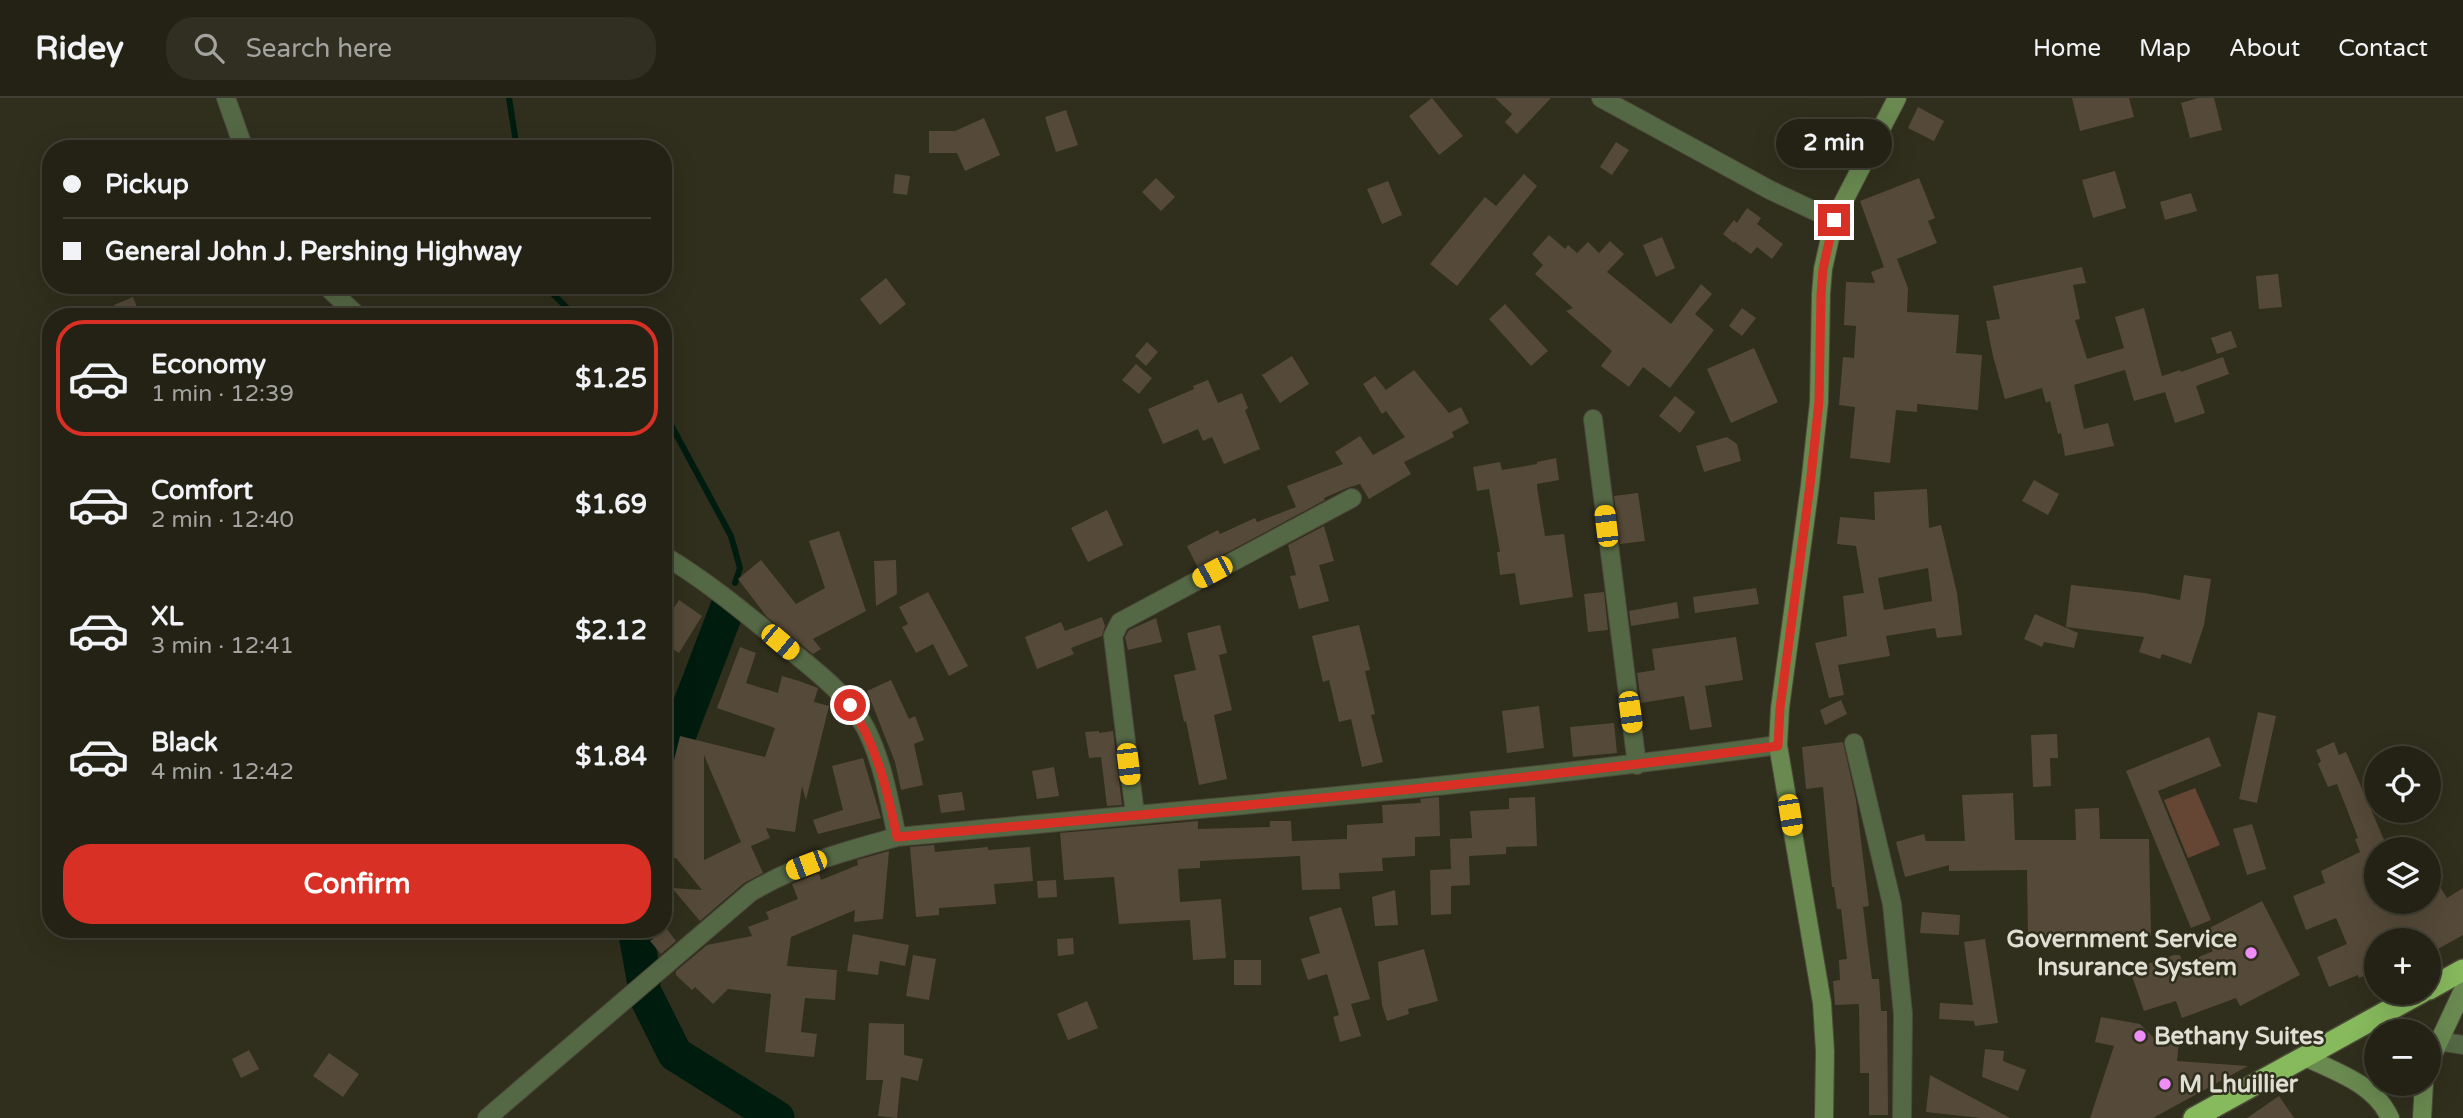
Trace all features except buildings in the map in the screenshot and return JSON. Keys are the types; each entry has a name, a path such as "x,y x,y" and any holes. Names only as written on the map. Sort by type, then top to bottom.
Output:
{"highway":[{"path":"2441,982 2463,970"},
{"path":"2194,1118 2399,1005"}],"main road":[{"path":"1824,1118 1825,1051 1822,1003 1778,746 1780,708 1819,402 1823,269 1834,220 1897,98"},
{"path":"2441,1035 2463,990"},
{"path":"2305,1057 2351,1079 2367,1090 2381,1102 2390,1118"},
{"path":"2423,1118 2424,1096"}],"street":[{"path":"226,98 241,140"},
{"path":"1601,98 1770,190 1834,220"},
{"path":"335,294 349,308"},
{"path":"1593,419 1637,765"},
{"path":"1135,814 1113,636 1117,625 1352,498"},
{"path":"672,561 716,589 822,677 850,705 865,727 877,756 897,837"},
{"path":"1854,743 1892,904 1903,1014 1902,1118"},
{"path":"487,1118 751,892 784,873 827,856 897,837 1637,765 1778,746"},
{"path":"2441,1041 2463,1045"}],"shaded area":[{"path":"2195,788 2220,845 2188,858 2164,800"}],"waterway":[{"path":"509,98 516,140"},
{"path":"553,294 567,308"},
{"path":"672,427 731,536 740,568 735,583"},
{"path":"672,753 727,609"},
{"path":"637,938 644,979"},
{"path":"646,996 675,1054 777,1118"}],"place":[{"name":"Government Service Insurance System","path":"2251,953"},
{"name":"Bethany Suites","path":"2140,1036"},
{"name":"M Lhuillier","path":"2165,1084"}],"route":[{"path":"850,705 865,727 877,756 897,837 1476,782 1637,765 1778,746 1780,708 1819,402 1823,269 1834,220"}]}
